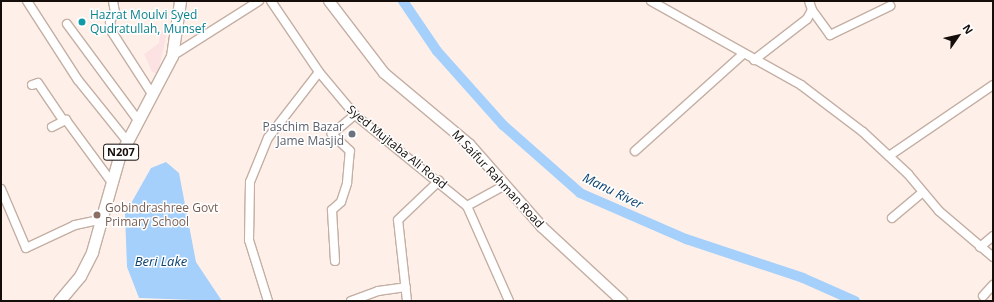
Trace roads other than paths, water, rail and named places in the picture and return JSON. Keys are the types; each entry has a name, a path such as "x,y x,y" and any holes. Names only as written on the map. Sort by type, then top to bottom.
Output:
{"highway":[{"name":"N207","path":"63,300 92,252 110,180 137,120 172,56 180,1"}],"main road":[{"name":"M Saifur Rahman Road","path":"329,1 384,73 470,145 542,227 619,300"}],"street":[{"path":"27,1 78,80 127,141"},
{"path":"113,1 116,12 110,22 112,32 152,94"},
{"path":"172,56 259,1"},
{"name":"Syed Mujtaba Ali Road","path":"271,1 319,72 355,115 439,181 467,206 509,301"},
{"path":"651,1 743,54 801,85 889,156 923,192 980,247 993,257"},
{"path":"809,1 812,10 830,35 890,6"},
{"path":"754,60 807,19 812,10"},
{"path":"67,24 137,120"},
{"path":"636,151 743,54"},
{"path":"268,301 249,240 250,182 268,138 319,72"},
{"path":"32,85 38,83 63,120 66,120 110,180"},
{"path":"889,156 993,85"},
{"path":"334,261 332,210 341,202 347,183 350,151 332,134 355,115"},
{"path":"52,127 63,120"},
{"path":"407,301 398,220 439,181"},
{"path":"467,206 505,185"},
{"path":"1,189 26,248 76,225 99,220"},
{"path":"892,218 923,192"},
{"path":"980,247 993,236"},
{"path":"982,296 993,285"},
{"path":"351,301 378,291 406,287"}],"water":[{"name":"Beri Lake","path":"166,162 179,173 196,262 222,301 139,298 127,267 125,214 151,168"}],"waterway":[{"name":"Manu River","path":"403,1 437,51 503,125 580,193 686,239 803,278 855,301"}],"place":[{"name":"Hazrat Moulvi Syed Qudratullah, Munsef","path":"82,22"},
{"name":"Paschim Bazar Jame Masjid","path":"352,134"},
{"name":"Gobindrashree Govt Primary School","path":"97,215"}]}
